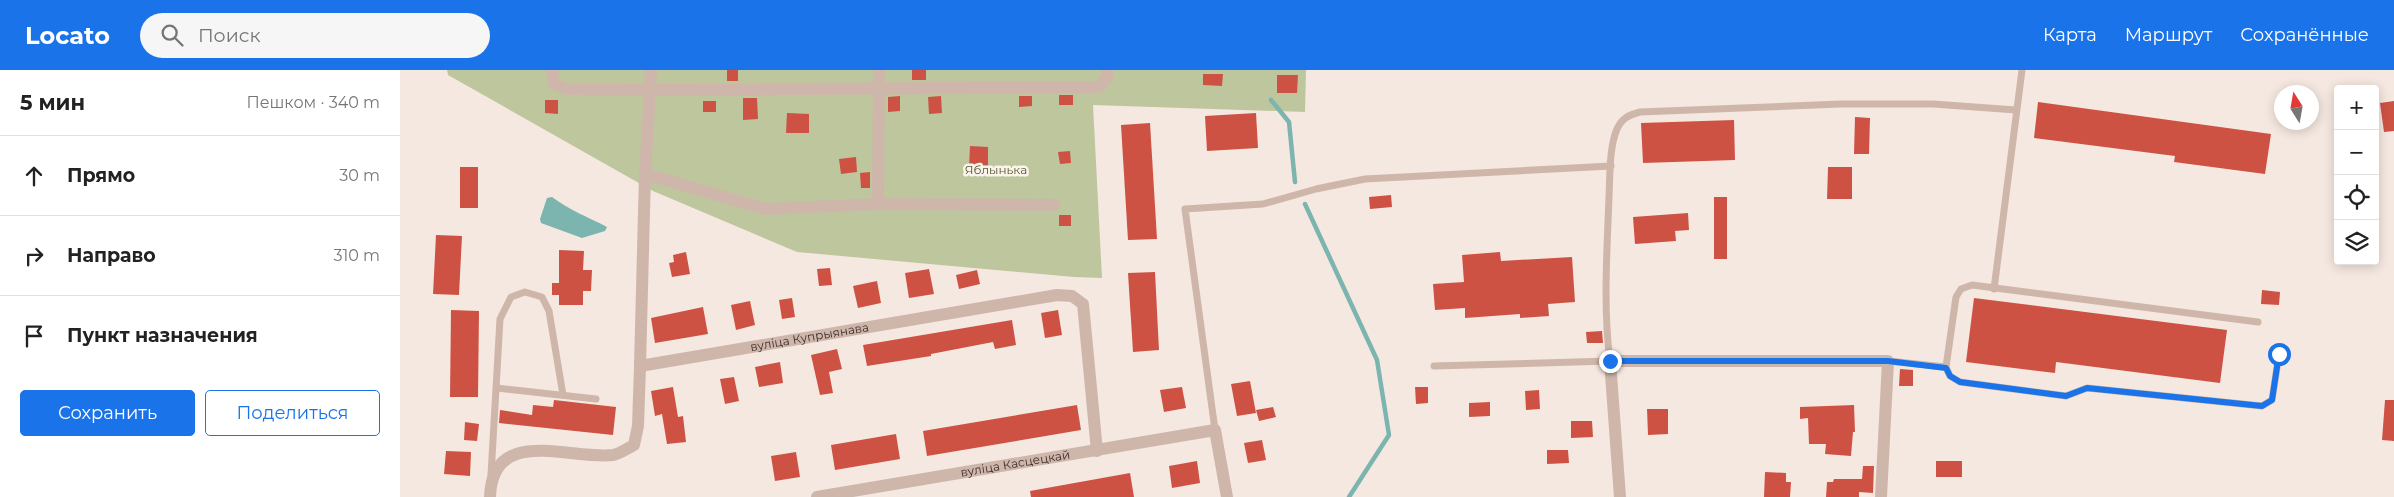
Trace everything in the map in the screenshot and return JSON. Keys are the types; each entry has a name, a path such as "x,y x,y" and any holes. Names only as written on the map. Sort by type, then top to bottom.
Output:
{"street":[{"path":"552,70 554,84 568,89 651,90 1098,87 1107,77 1107,70"},
{"path":"490,497 491,480 505,460 527,450 615,455 634,445 638,426 645,174 651,90 650,70"},
{"path":"878,204 880,70"},
{"path":"645,174 766,209 878,204 1054,205"},
{"name":"вуліца Купрыянава","path":"640,366 1057,295 1072,296 1083,304 1098,451"},
{"path":"1620,497 1610,361 1888,361 1881,497"},
{"path":"1214,430 1227,497"},
{"name":"вуліца Касцецкай","path":"817,497 1214,430"}],"lane":[{"path":"1994,289 2022,70"},
{"path":"1434,366 1610,361 1608,345 1607,253 1611,166 1616,130 1625,117 1640,112 1933,104 2016,110"},
{"path":"1214,430 1185,209 1263,204 1316,189 1365,179 1611,166"},
{"path":"2258,322 1972,285 1961,289 1956,297 1946,368 1950,376 1960,382 2066,396 2087,388 2262,406 2272,400 2279,354"},
{"path":"491,480 500,319 511,296 525,292 542,297 549,311 563,395"},
{"path":"1888,361 1946,368"},
{"path":"496,388 596,399"}],"green space":[{"name":"Яблынька","path":"447,70 1306,70 1305,112 1093,105 1102,278 1074,277 797,252 653,191 448,75"}],"water":[{"path":"552,197 572,210 607,227 605,231 582,238 541,223 540,219 547,198"}],"building":[{"path":"727,70 738,70 738,81 727,81"},
{"path":"912,70 926,70 926,80 912,80"},
{"path":"1203,74 1223,74 1222,86 1203,85"},
{"path":"1277,75 1298,75 1297,93 1277,93"},
{"path":"1059,95 1073,95 1073,105 1059,105"},
{"path":"900,96 900,111 888,112 888,97"},
{"path":"941,96 942,113 929,114 928,97"},
{"path":"1019,96 1032,96 1032,106 1019,107"},
{"path":"743,98 757,98 758,119 743,120"},
{"path":"545,100 558,100 558,114 545,113"},
{"path":"703,101 716,101 716,112 703,112"},
{"path":"2394,101 2394,131 2384,132 2380,103"},
{"path":"2038,102 2271,134 2265,174 2174,162 2175,156 2034,138"},
{"path":"787,113 809,114 809,133 786,133"},
{"path":"1256,113 1258,148 1207,151 1205,116"},
{"path":"1855,117 1870,118 1869,154 1854,154"},
{"path":"1734,120 1735,160 1643,163 1641,123"},
{"path":"1150,123 1157,239 1128,240 1121,125"},
{"path":"970,146 988,147 988,167 969,167"},
{"path":"1070,151 1071,163 1060,164 1058,152"},
{"path":"856,157 857,172 841,174 839,159"},
{"path":"460,167 478,167 478,208 460,208"},
{"path":"1828,167 1852,167 1852,199 1827,199"},
{"path":"870,172 870,188 861,188 860,173"},
{"path":"1391,195 1392,207 1370,209 1369,197"},
{"path":"1714,197 1727,197 1727,259 1714,259"},
{"path":"1688,213 1689,230 1675,231 1676,241 1635,244 1633,217"},
{"path":"1059,215 1071,215 1071,226 1059,226"},
{"path":"436,235 462,236 459,295 433,294"},
{"path":"559,250 584,251 583,270 592,270 591,291 583,291 583,305 559,305 559,295 552,295 552,283 559,283"},
{"path":"686,252 690,274 672,277 669,263 674,262 673,255"},
{"path":"1500,252 1501,261 1572,257 1575,302 1548,304 1549,316 1520,318 1520,314 1465,318 1465,308 1435,310 1433,284 1464,282 1462,255"},
{"path":"830,268 832,285 819,286 817,269"},
{"path":"929,269 934,294 909,298 905,273"},
{"path":"977,270 980,284 959,289 956,275"},
{"path":"1155,272 1159,350 1133,352 1128,273"},
{"path":"877,281 881,303 858,308 853,286"},
{"path":"2262,290 2280,292 2279,305 2261,304"},
{"path":"792,298 795,317 782,319 779,300"},
{"path":"1974,298 2227,330 2220,383 2056,362 2055,373 1966,362"},
{"path":"750,301 755,325 736,330 731,305"},
{"path":"703,307 708,334 655,343 651,318"},
{"path":"451,310 479,311 478,397 450,397"},
{"path":"1058,310 1062,335 1045,338 1041,313"},
{"path":"1012,320 1016,345 995,349 993,342 931,354 931,356 867,366 863,345"},
{"path":"1602,331 1603,343 1587,343 1586,332"},
{"path":"837,349 842,369 829,372 833,393 820,395 811,355"},
{"path":"780,362 783,383 759,387 755,367"},
{"path":"1900,369 1913,370 1913,386 1899,386"},
{"path":"734,377 739,401 725,404 720,379"},
{"path":"1250,381 1256,413 1237,416 1231,384"},
{"path":"673,387 678,417 683,416 686,442 667,444 662,414 655,416 651,391"},
{"path":"1182,387 1186,408 1164,412 1160,390"},
{"path":"1415,387 1428,387 1428,403 1416,404"},
{"path":"1539,390 1540,409 1526,410 1525,391"},
{"path":"554,400 616,407 613,435 499,423 500,410 532,415 533,405 553,407"},
{"path":"2385,400 2394,400 2394,441 2382,440"},
{"path":"1490,402 1490,416 1469,417 1469,403"},
{"path":"1077,405 1081,430 927,456 923,431"},
{"path":"1854,405 1855,432 1853,432 1851,456 1825,454 1826,444 1809,444 1808,418 1800,419 1800,407"},
{"path":"1273,407 1276,417 1259,421 1256,410"},
{"path":"1647,409 1668,409 1668,434 1648,435"},
{"path":"1571,421 1592,421 1593,437 1571,438"},
{"path":"465,422 479,424 477,441 464,440"},
{"path":"896,434 900,459 835,470 831,445"},
{"path":"1262,440 1266,460 1248,463 1244,443"},
{"path":"1547,450 1568,450 1569,463 1547,464"},
{"path":"446,451 471,452 470,476 444,474"},
{"path":"796,452 800,477 775,481 771,456"},
{"path":"1197,461 1200,483 1172,488 1169,466"},
{"path":"1936,461 1962,461 1962,477 1936,477"},
{"path":"1863,466 1874,466 1873,493 1859,492 1859,497 1826,497 1827,482 1833,482 1834,479 1862,479"},
{"path":"1765,472 1786,473 1786,482 1791,482 1790,497 1764,497"},
{"path":"1130,473 1134,497 1031,497 1030,491"}],"waterway":[{"path":"1271,100 1289,122 1295,182"},
{"path":"1305,204 1377,360 1389,435 1349,497"}],"route":[{"path":"1610,361 1888,361 1946,368 1950,376 1960,382 2066,396 2087,388 2262,406 2272,400 2279,354"}]}
